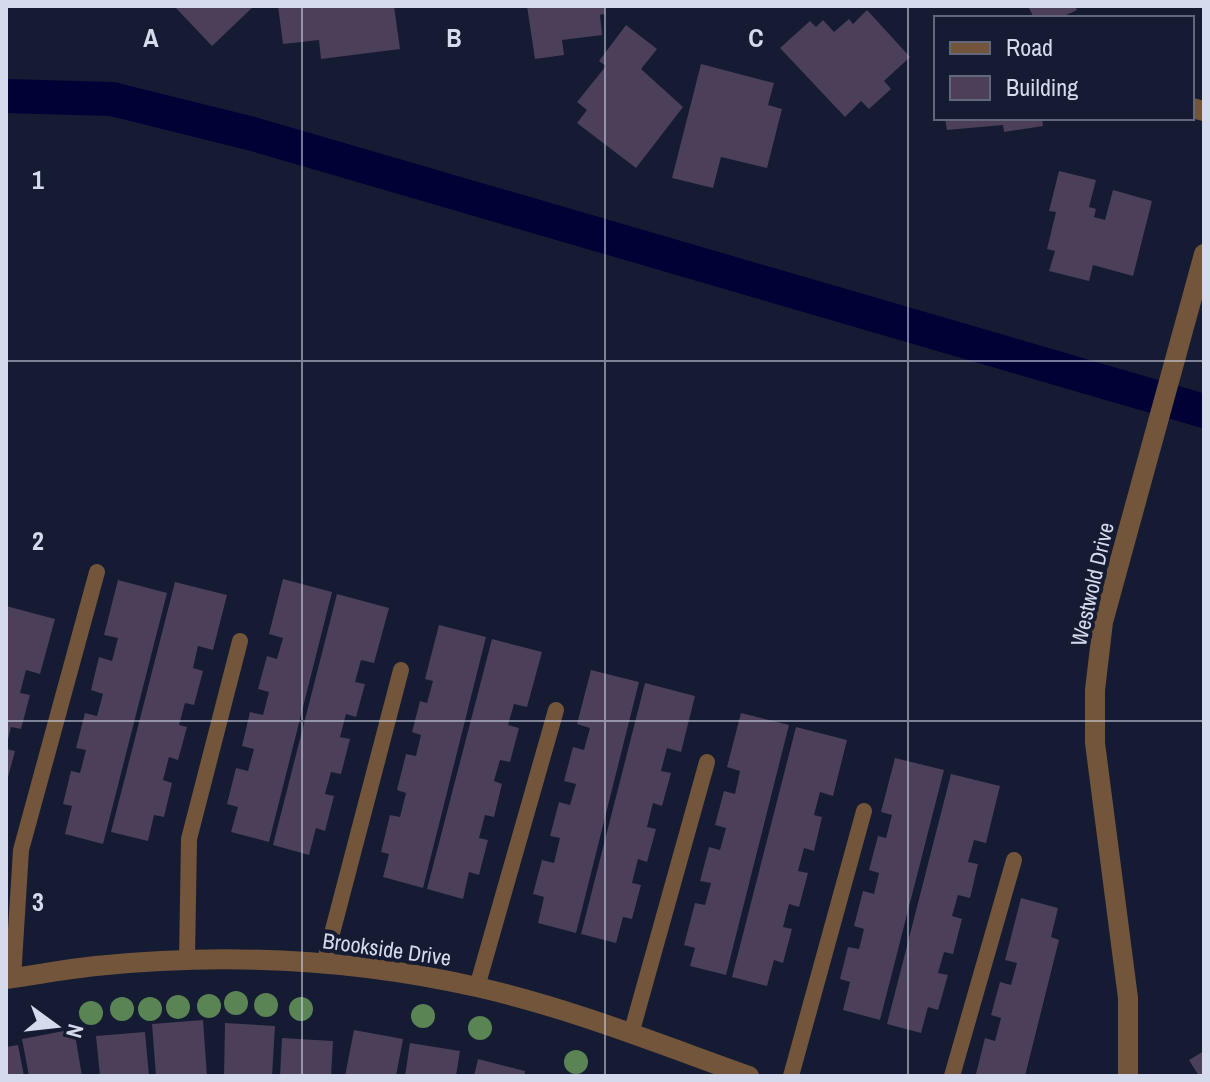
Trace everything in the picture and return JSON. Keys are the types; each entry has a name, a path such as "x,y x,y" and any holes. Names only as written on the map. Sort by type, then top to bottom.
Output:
{"street":[{"name":"Westwold Drive","path":"1128,1076 1128,998 1095,743 1095,690 1103,622 1204,254"},
{"name":"Brookside Drive","path":"10,979 95,966 187,959 324,964 398,972 477,987 631,1034 749,1076"}],"lane":[{"path":"10,979 21,850 97,572"},
{"path":"187,959 189,839 240,641"},
{"path":"324,964 401,670"},
{"path":"477,987 556,710"},
{"path":"631,1034 707,762"},
{"path":"791,1076 864,811"},
{"path":"952,1076 1014,860"}],"building":[{"path":"174,6 254,6 212,46"},
{"path":"278,6 394,6 400,49 321,59 319,40 283,44"},
{"path":"527,6 604,6 605,14 600,15 602,35 562,40 564,55 535,59"},
{"path":"1028,6 1075,6 1077,10 1064,16 1033,16"},
{"path":"867,10 910,57 884,81 891,89 869,109 861,101 845,117 780,48 810,21 816,27 823,20 834,32 849,19 853,24"},
{"path":"626,25 657,49 641,69 683,107 636,168 577,123 587,110 577,102 606,66 599,61"},
{"path":"701,64 774,83 768,105 782,109 767,168 721,157 713,188 672,178"},
{"path":"945,120 1042,120 1043,126 1004,132 1003,125 947,130"},
{"path":"1059,171 1096,180 1089,207 1096,209 1094,217 1105,220 1113,190 1152,201 1133,276 1093,265 1089,281 1049,271 1055,251 1047,249 1056,212 1049,211"},
{"path":"283,579 332,592 269,842 231,832 238,807 227,804 236,768 248,771 254,749 242,746 250,712 263,715 269,692 258,689 267,656 277,659 283,638 269,634"},
{"path":"118,580 167,593 103,844 65,834 72,806 63,804 71,771 80,773 86,750 76,748 85,713 97,716 103,694 91,690 99,657 112,661 118,638 104,635"},
{"path":"175,582 227,595 213,650 198,646 193,668 203,671 194,705 185,703 179,725 187,727 178,760 169,757 163,780 172,783 164,817 154,815 148,841 111,832"},
{"path":"337,594 389,608 374,663 361,660 355,682 365,684 356,717 346,714 340,737 350,739 341,774 331,772 325,794 334,796 325,831 316,828 309,855 273,845"},
{"path":"6,606 55,619 40,674 26,670 20,693 30,695 21,729 11,727 7,744"},
{"path":"439,625 486,637 423,888 383,877 389,854 381,852 390,815 400,817 406,793 397,790 406,754 416,756 421,735 412,732 420,701 427,703 433,681 425,679"},
{"path":"492,639 542,652 527,707 514,704 508,725 519,728 510,762 500,760 494,781 502,784 494,817 485,815 479,838 488,840 479,875 469,872 463,899 427,889"},
{"path":"591,670 639,682 576,933 538,923 544,897 533,894 542,860 554,863 560,838 550,836 559,802 570,805 576,784 564,781 573,747 584,750 590,728 577,724"},
{"path":"645,683 695,696 681,752 667,748 661,771 671,773 662,806 653,803 647,827 656,829 647,862 638,859 632,883 641,885 632,919 623,917 616,943 581,934"},
{"path":"741,713 789,725 726,975 690,966 695,948 684,945 695,903 705,905 711,883 700,881 709,847 720,850 726,828 715,825 724,791 735,794 740,771 727,767"},
{"path":"796,727 847,740 833,796 820,792 814,815 822,817 814,851 804,848 798,871 808,873 799,907 789,904 783,927 792,929 783,963 774,960 767,986 732,977"},
{"path":"6,749 15,751 7,781 6,781"},
{"path":"895,758 944,770 880,1020 843,1010 850,982 840,979 848,947 859,949 864,929 854,926 863,891 874,894 879,873 869,870 878,836 886,838 892,815 881,812"},
{"path":"951,774 1000,786 986,843 974,840 968,862 978,864 970,898 958,895 952,916 962,919 953,954 944,952 938,973 948,975 938,1010 928,1007 921,1033 887,1024"},
{"path":"1021,898 1058,908 1051,937 1059,940 1025,1076 976,1074 985,1038 995,1041 1001,1018 991,1015 1000,982 1011,985 1017,963 1005,960"},
{"path":"203,1020 207,1076 156,1076 152,1024"},
{"path":"225,1023 275,1026 272,1076 224,1076"},
{"path":"74,1029 82,1076 29,1076 22,1039"},
{"path":"354,1030 403,1039 396,1076 345,1076"},
{"path":"145,1032 149,1076 100,1076 96,1036"},
{"path":"282,1038 333,1041 331,1076 280,1076"},
{"path":"410,1043 460,1051 456,1076 405,1076"},
{"path":"18,1045 24,1076 6,1076 6,1047"},
{"path":"1204,1051 1204,1076 1199,1076 1189,1060"},
{"path":"478,1059 525,1071 524,1076 474,1076"}],"waterway":[{"path":"6,96 112,99 253,134 1204,411"}]}
